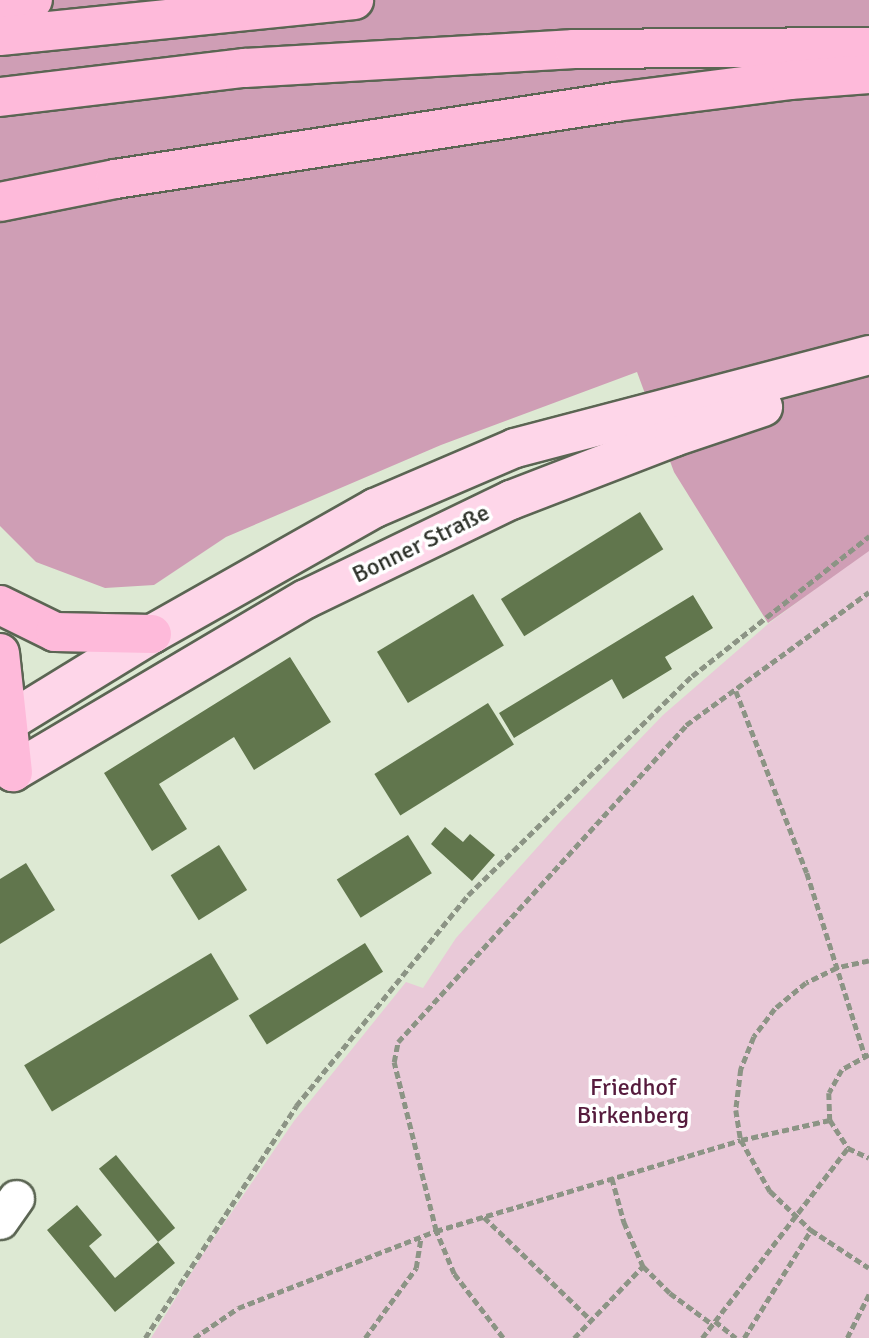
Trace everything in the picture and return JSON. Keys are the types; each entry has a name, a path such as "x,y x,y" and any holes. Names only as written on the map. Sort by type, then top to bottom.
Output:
{"highway":[{"path":"0,12 33,0"},
{"path":"0,36 354,0"},
{"path":"0,97 245,68 560,49 869,47"},
{"path":"0,202 115,179 602,104 790,80 869,74"},
{"path":"0,605 55,632 152,634"},
{"path":"0,653 4,724 12,769"}],"main road":[{"name":"Bonner Straße","path":"4,724 152,634 375,508 515,448 869,355"},
{"name":"Bonner Straße","path":"12,769 306,599 511,500 674,437 811,390 869,365"}],"path":[{"path":"145,1338 296,1106 468,895 692,676 869,536"},
{"path":"503,1338 454,1274 436,1231 394,1062 398,1042 686,724 736,691 817,627 869,592"},
{"path":"736,691 803,861 867,1056 842,1070 830,1094 830,1120 848,1147 869,1158"},
{"path":"869,961 837,968 806,983 775,1009 754,1037 740,1083 736,1110 741,1140 769,1191 811,1230 869,1268"},
{"path":"194,1338 238,1308 436,1231 741,1140 830,1120"},
{"path":"702,1338 794,1214 848,1147"},
{"path":"612,1178 624,1222 643,1266 670,1293 736,1338"},
{"path":"484,1217 591,1320"},
{"path":"744,1338 811,1230"},
{"path":"365,1338 416,1268 421,1237"},
{"path":"574,1338 643,1266"},
{"path":"846,1338 869,1293"}],"green space":[{"name":"Friedhof Birkenberg","path":"869,549 869,1338 151,1338 203,1254 294,1121 406,982 423,988 456,938 560,822 663,715 768,624"}],"shaded area":[{"path":"0,0 869,0 869,551 768,623 674,472 637,372 441,445 226,537 154,585 105,588 36,562 0,526"}],"building":[{"path":"640,512 663,549 524,636 501,599"},
{"path":"473,594 504,645 408,703 377,652"},
{"path":"693,595 713,628 665,657 672,669 623,699 612,679 514,738 499,713"},
{"path":"290,657 331,722 254,770 234,737 159,784 187,829 152,851 104,773"},
{"path":"488,703 514,745 400,816 374,774"},
{"path":"445,827 463,842 470,834 495,855 472,881 431,844"},
{"path":"408,835 432,873 361,918 337,880"},
{"path":"219,845 247,890 199,920 171,875"},
{"path":"26,863 55,910 0,944 0,879"},
{"path":"365,943 383,972 267,1044 249,1016"},
{"path":"211,953 239,999 52,1112 24,1065"},
{"path":"116,1155 175,1228 158,1242 99,1169"},
{"path":"77,1205 102,1235 89,1246 115,1278 158,1242 175,1263 115,1312 47,1230"}]}
